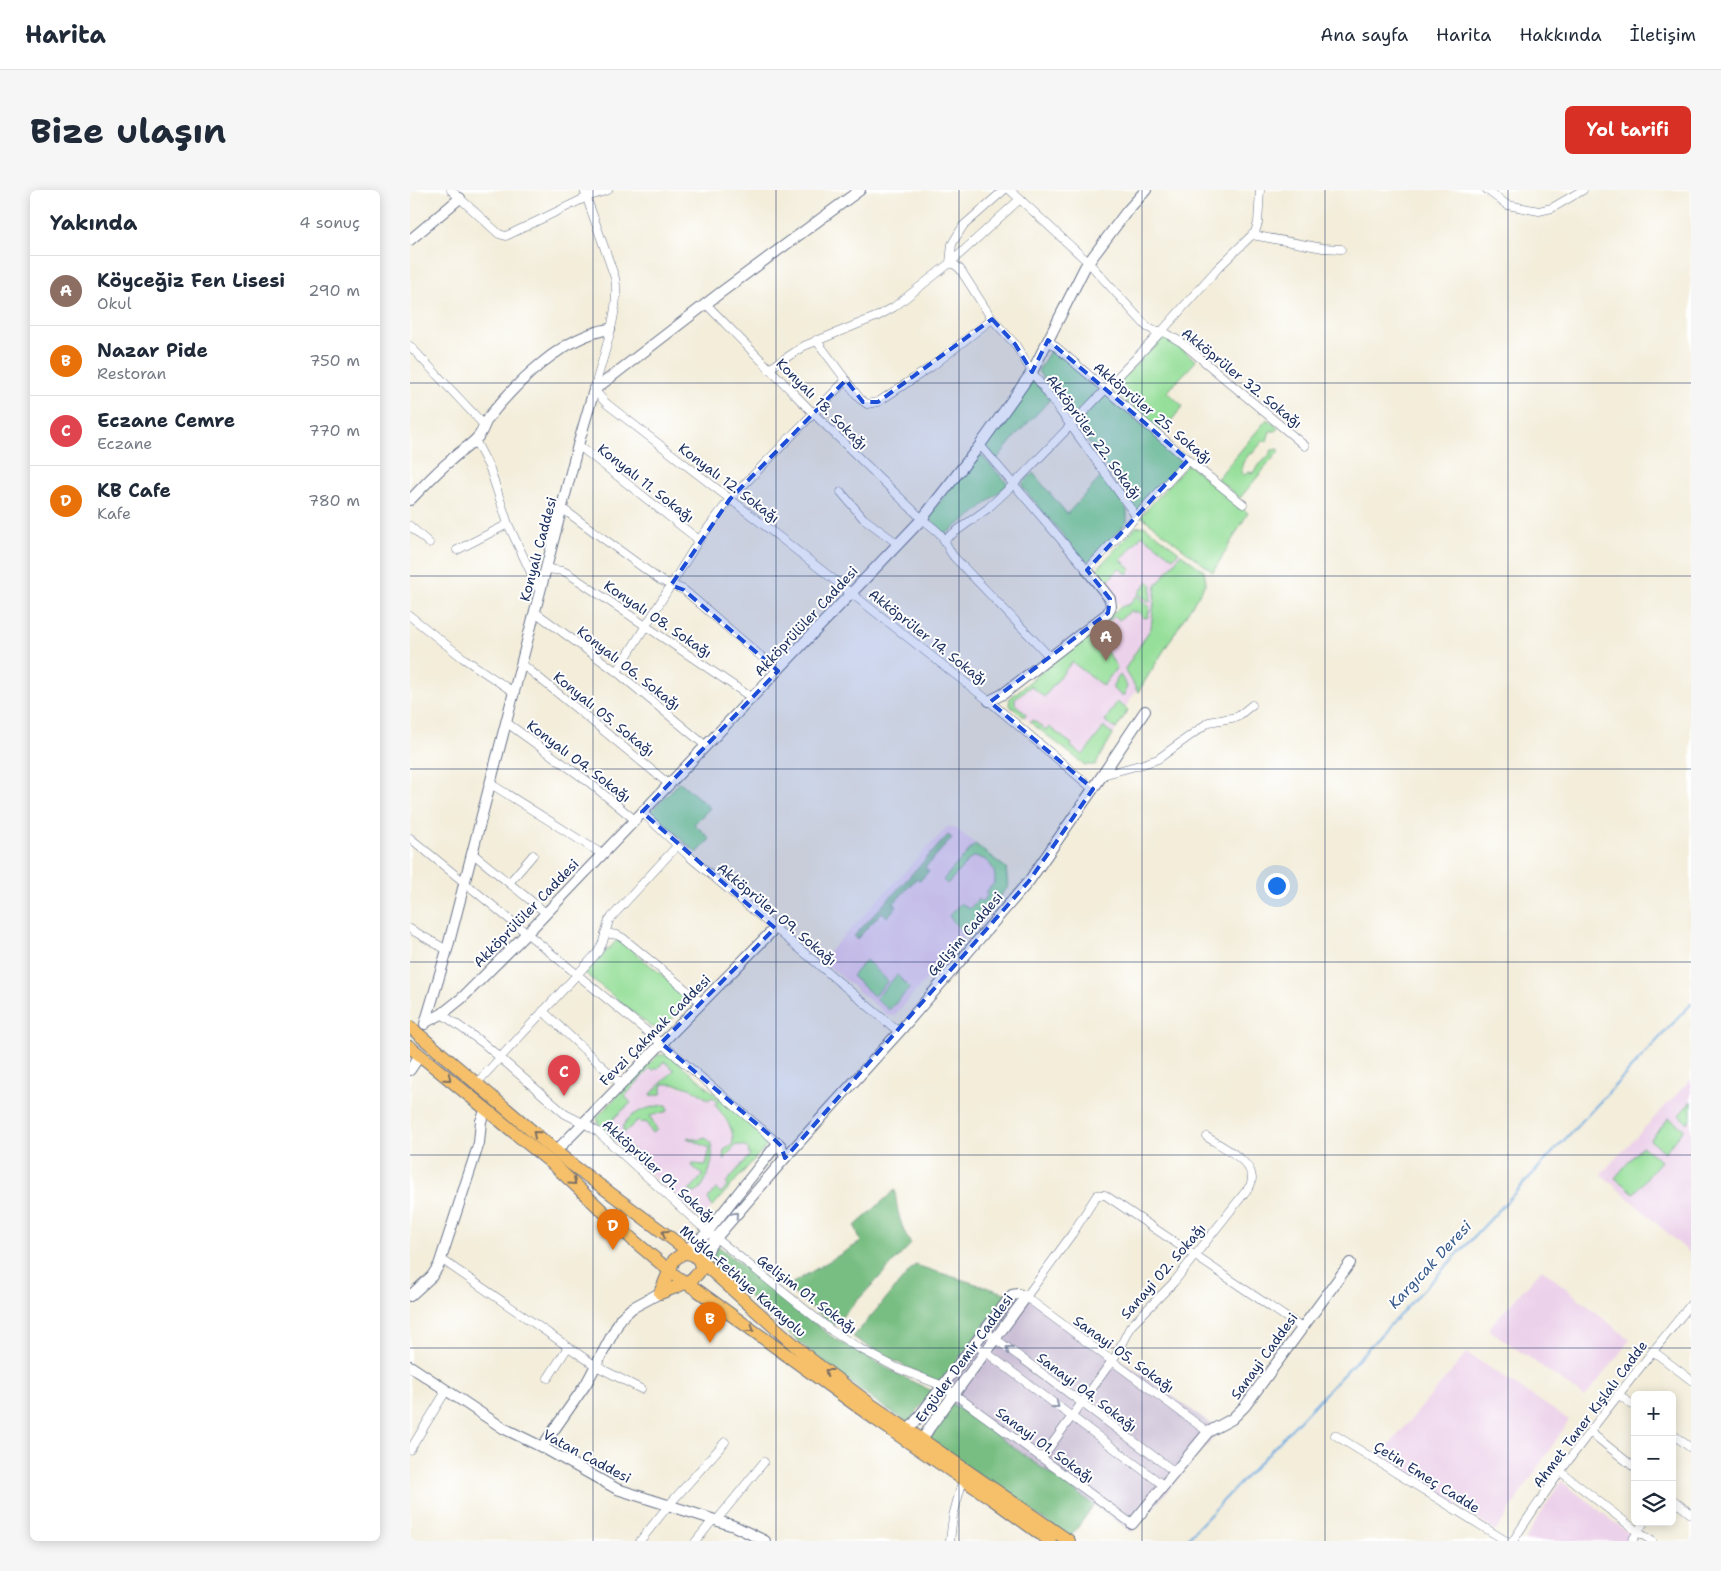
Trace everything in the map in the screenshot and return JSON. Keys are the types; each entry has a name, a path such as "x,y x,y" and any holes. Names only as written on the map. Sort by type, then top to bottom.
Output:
{"highway":[{"name":"Muğla-Fethiye Karayolu","path":"410,1027 686,1267 908,1431 1069,1541"},
{"name":"Muğla-Fethiye Karayolu","path":"415,1051 572,1182 633,1240 686,1267 697,1290 875,1419 1050,1541"},
{"path":"660,1293 686,1267"},
{"path":"660,1293 686,1267"}],"street":[{"path":"451,190 499,234 506,236 586,194 608,190"},
{"path":"594,390 860,190"},
{"path":"950,264 952,244 963,226 1004,190"},
{"name":"Akköprüler 32. Sokağı","path":"1010,190 1088,262 1147,327 1155,331 1162,331 1181,342 1305,446"},
{"name":"Akköprülüler Caddesi","path":"426,1022 442,1014 462,998 526,934 922,519 980,445 1032,372 1088,262 1127,211 1146,190"},
{"path":"944,540 987,509 1013,484 1162,331 1212,274 1252,235 1258,228 1260,190"},
{"path":"1487,190 1507,205 1539,211 1552,208 1582,190"},
{"path":"586,194 616,284 617,298 594,390"},
{"path":"410,240 460,198"},
{"path":"769,369 800,348 816,340 885,312 950,264 1020,199"},
{"path":"1252,235 1323,248 1341,249"},
{"name":"Akköprüler 22. Sokağı","path":"950,264 956,265 960,269 992,320 1012,340 1032,372 1136,516"},
{"name":"Konyalı 18. Sokağı","path":"706,304 813,413 922,519 938,531 948,551 1051,658"},
{"path":"816,340 863,402 872,404 906,384 992,320"},
{"path":"410,499 449,461 475,440 494,412 546,360 580,338 610,329"},
{"name":"Akköprüler 25. Sokağı","path":"1048,340 1188,460 1243,504"},
{"path":"410,346 430,365 484,425"},
{"path":"617,672 699,540 730,499 846,380"},
{"name":"Konyalı Caddesi","path":"421,1036 447,950 563,509 578,445 594,390"},
{"name":"Konyalı 12. Sokağı","path":"594,390 607,404 851,593"},
{"path":"475,440 490,469 508,524 540,592"},
{"name":"Konyalı 11. Sokağı","path":"578,445 699,540"},
{"path":"980,445 1087,570 1110,599 1111,603 1108,613 1003,694 989,701"},
{"path":"1087,570 1188,460"},
{"path":"841,492 867,521 898,544"},
{"path":"563,509 660,580 679,586 778,672"},
{"path":"457,550 508,524"},
{"path":"410,526 429,543"},
{"name":"Konyalı 08. Sokağı","path":"547,569 563,571 569,574 752,698"},
{"name":"Akköprüler 14. Sokağı","path":"851,593 989,701 1093,789"},
{"name":"Konyalı 06. Sokağı","path":"535,612 617,672 706,746"},
{"path":"410,616 463,658 515,693"},
{"name":"Konyalı 05. Sokağı","path":"522,664 670,784"},
{"path":"1103,775 1158,759 1209,722 1237,717 1252,705"},
{"name":"Gelişim Caddesi","path":"686,1267 700,1240 712,1235 785,1158 899,1032 1029,881 1145,711"},
{"name":"Konyalı 04. Sokağı","path":"507,723 638,816"},
{"path":"491,784 602,854"},
{"name":"Akköprüler 09. Sokağı","path":"638,816 677,846 899,1032"},
{"path":"410,838 661,1043 778,1143 785,1158"},
{"path":"410,850 418,844"},
{"path":"476,1084 601,947 609,920 677,846"},
{"path":"472,854 546,913"},
{"path":"509,883 533,855"},
{"name":"Fevzi Çakmak Caddesi","path":"556,1152 775,928"},
{"path":"410,929 447,950"},
{"path":"605,933 617,934 623,938 701,1002"},
{"path":"543,1011 622,1084"},
{"name":"Akköprüler 01. Sokağı","path":"442,1014 472,1034 565,1114 598,1132 712,1235"},
{"path":"410,1070 415,1051"},
{"path":"410,1296 432,1276 441,1259 479,1143 481,1121 486,1109"},
{"name":"Sanayi 02. Sokağı","path":"1042,1458 1112,1361 1130,1327 1164,1293 1250,1186 1251,1171 1242,1160 1207,1137"},
{"name":"Gelişim Caddesi","path":"686,1267 710,1246 712,1235 778,1143"},
{"path":"1026,1297 1072,1234 1093,1200 1101,1194 1302,1328"},
{"name":"Gelişim 01. Sokağı","path":"712,1235 810,1315 845,1340 903,1371 943,1386"},
{"path":"441,1259 596,1366 641,1389"},
{"name":"Sanayi Caddesi","path":"1132,1524 1208,1432 1232,1419 1245,1406 1350,1264"},
{"path":"542,1447 581,1392 621,1318 632,1308 660,1293"},
{"name":"Ergüder Demir Caddesi","path":"908,1431 1012,1294 1026,1297 922,1440"},
{"name":"Sanayi 05. Sokağı","path":"1026,1297 1208,1432"},
{"name":"Ahmet Taner Kışlalı Cadde","path":"1513,1541 1618,1394 1691,1304"},
{"path":"1684,1313 1691,1319"},
{"name":"Sanayi 04. Sokağı","path":"985,1331 1174,1472"},
{"path":"975,1344 1164,1485"},
{"path":"548,1378 568,1347"},
{"path":"1653,1351 1691,1380"},
{"name":"Vatan Caddesi","path":"410,1366 503,1428 542,1447 617,1489 740,1528 765,1541"},
{"name":"Sanayi 01. Sokağı","path":"943,1386 1132,1524"},
{"path":"410,1450 446,1391"},
{"path":"1618,1394 1631,1404"},
{"path":"1590,1432 1631,1465"},
{"name":"Çetin Emeç Cadde","path":"1335,1435 1506,1541"},
{"path":"1675,1436 1691,1448"},
{"path":"640,1541 668,1506 725,1442"},
{"path":"696,1541 764,1462"},
{"path":"1561,1472 1652,1541"},
{"path":"950,1541 963,1479"},
{"path":"1676,1501 1691,1514"},
{"path":"1632,1541 1642,1526"}],"highlighted area":[{"path":"992,319 1015,344 1032,372 1048,340 1188,460 1087,570 1110,599 1108,613 990,702 1093,789 1029,881 785,1158 781,1146 771,1136 661,1043 775,928 642,812 778,671 684,590 671,585 730,499 846,380 863,402 878,402"}],"shaded area":[{"path":"1145,526 1204,571 1206,583 1138,692 1136,691 1125,708 1128,710 1095,765 1085,765 1009,705 1010,698 1121,607 1096,576 1097,569 1136,527"},
{"path":"947,827 954,827 1006,868 1008,887 894,1016 887,1015 825,963 825,956"},
{"path":"664,1061 674,1070 650,1096 662,1084 668,1084 693,1089 708,1099 712,1096 717,1102 715,1105 728,1124 734,1140 732,1145 724,1150 723,1159 736,1145 745,1146 749,1149 748,1152 751,1155 726,1183 729,1185 721,1193 708,1198 712,1207 702,1218 698,1218 645,1169 648,1165 610,1127 615,1117 631,1103 624,1096 650,1068 655,1068"},
{"path":"1691,1079 1691,1254 1601,1174"},
{"path":"1542,1269 1630,1340 1585,1397 1488,1329"},
{"path":"1024,1292 1220,1430 1132,1532 935,1390 1008,1294"},
{"path":"1467,1353 1569,1420 1496,1531 1381,1455"},
{"path":"1561,1481 1631,1535 1627,1541 1524,1541"}],"green space":[{"path":"1161,338 1170,338 1196,361 1167,392 1183,406 1162,432 1112,390"},
{"path":"1053,346 1099,389 1071,418 1038,371"},
{"path":"1033,379 1050,400 1018,433 996,460 984,445"},
{"path":"1106,394 1184,460 1137,511 1076,424"},
{"path":"1267,419 1278,428 1276,431 1270,431 1267,441 1263,441 1252,454 1250,453 1242,464 1241,473 1244,475 1249,472 1253,473 1272,450 1279,449 1279,451 1240,498 1217,479"},
{"path":"977,455 981,455 1008,484 975,513 945,534 928,517"},
{"path":"1188,464 1248,513 1213,572 1141,516"},
{"path":"1033,473 1067,514 1103,475 1127,510 1127,522 1090,561 1084,560 1023,488 1023,483"},
{"path":"1145,526 1179,552 1173,558 1142,535 1121,560 1131,569 1127,574 1119,568 1104,586 1096,576 1097,569 1136,527"},
{"path":"1181,554 1204,571 1206,583 1138,692 1125,669 1151,628 1156,586"},
{"path":"1148,581 1152,585 1150,602 1138,594"},
{"path":"1137,596 1150,607 1148,617 1144,618 1137,611 1134,613 1132,610 1119,620 1115,616 1097,631 1094,629 1121,607 1130,604"},
{"path":"1090,632 1101,643 1117,667 1103,686 1072,662 1044,697 1031,686 1015,699 1015,704 1026,714 1024,717 1009,705 1010,698"},
{"path":"1120,675 1127,686 1124,695 1113,689 1113,685"},
{"path":"1117,702 1128,710 1116,729 1105,721"},
{"path":"1033,720 1046,730 1049,727 1083,755 1104,727 1113,734 1095,765 1085,765 1030,722"},
{"path":"680,782 710,808 694,824 710,839 697,853 650,812"},
{"path":"948,835 952,838 925,868 929,871 920,881 916,879 894,903 897,907 887,917 882,912 857,939 854,936"},
{"path":"975,844 1006,868 1008,887 965,936 949,916 961,903 969,909 979,899 982,902 988,895 985,893 995,882 994,872 990,864 982,858 972,857 947,884 943,880"},
{"path":"618,939 689,997 688,1003 663,1028 651,1027 585,973"},
{"path":"866,960 888,981 874,996 852,976"},
{"path":"897,975 910,988 889,1010 876,998"},
{"path":"658,1055 670,1055 767,1139 768,1144 712,1207 708,1198 716,1189 721,1193 728,1185 726,1183 750,1155 749,1150 745,1146 736,1145 723,1160 724,1150 732,1145 733,1135 725,1118 715,1105 717,1101 712,1097 708,1100 693,1089 669,1084 663,1084 661,1094 649,1096 674,1070 664,1061 653,1071 650,1068 625,1096 631,1103 615,1117 610,1125 614,1133 649,1165 645,1169 599,1126 597,1117"},
{"path":"1691,1101 1691,1118 1687,1123 1679,1115"},
{"path":"667,1105 668,1111 650,1116 657,1130 652,1133 646,1122 641,1123 638,1120 623,1132 627,1120 632,1116 646,1109"},
{"path":"1669,1118 1684,1129 1665,1152 1650,1140"},
{"path":"688,1137 698,1140 705,1137 710,1142 712,1148 710,1170 703,1184 695,1193 689,1191 703,1175 692,1166 693,1164 706,1165 710,1148"},
{"path":"1642,1146 1661,1161 1634,1193 1615,1178"},
{"path":"895,1190 900,1218 911,1244 834,1325 786,1287 861,1242 855,1226"},
{"path":"717,1245 832,1337 932,1391 908,1423 809,1351 713,1264 712,1256"},
{"path":"915,1265 1008,1294 940,1383 880,1354 853,1337"},
{"path":"951,1403 1094,1505 1070,1538 929,1440"}],"waterway":[{"name":"Kargıcak Deresi","path":"1185,1541 1486,1224 1691,1004"}],"place":[{"name":"Köyceğiz Fen Lisesi","path":"1106,661"},
{"name":"Eczane Cemre","path":"564,1096"},
{"name":"KB Cafe","path":"613,1250"},
{"name":"Nazar Pide","path":"710,1343"}]}
